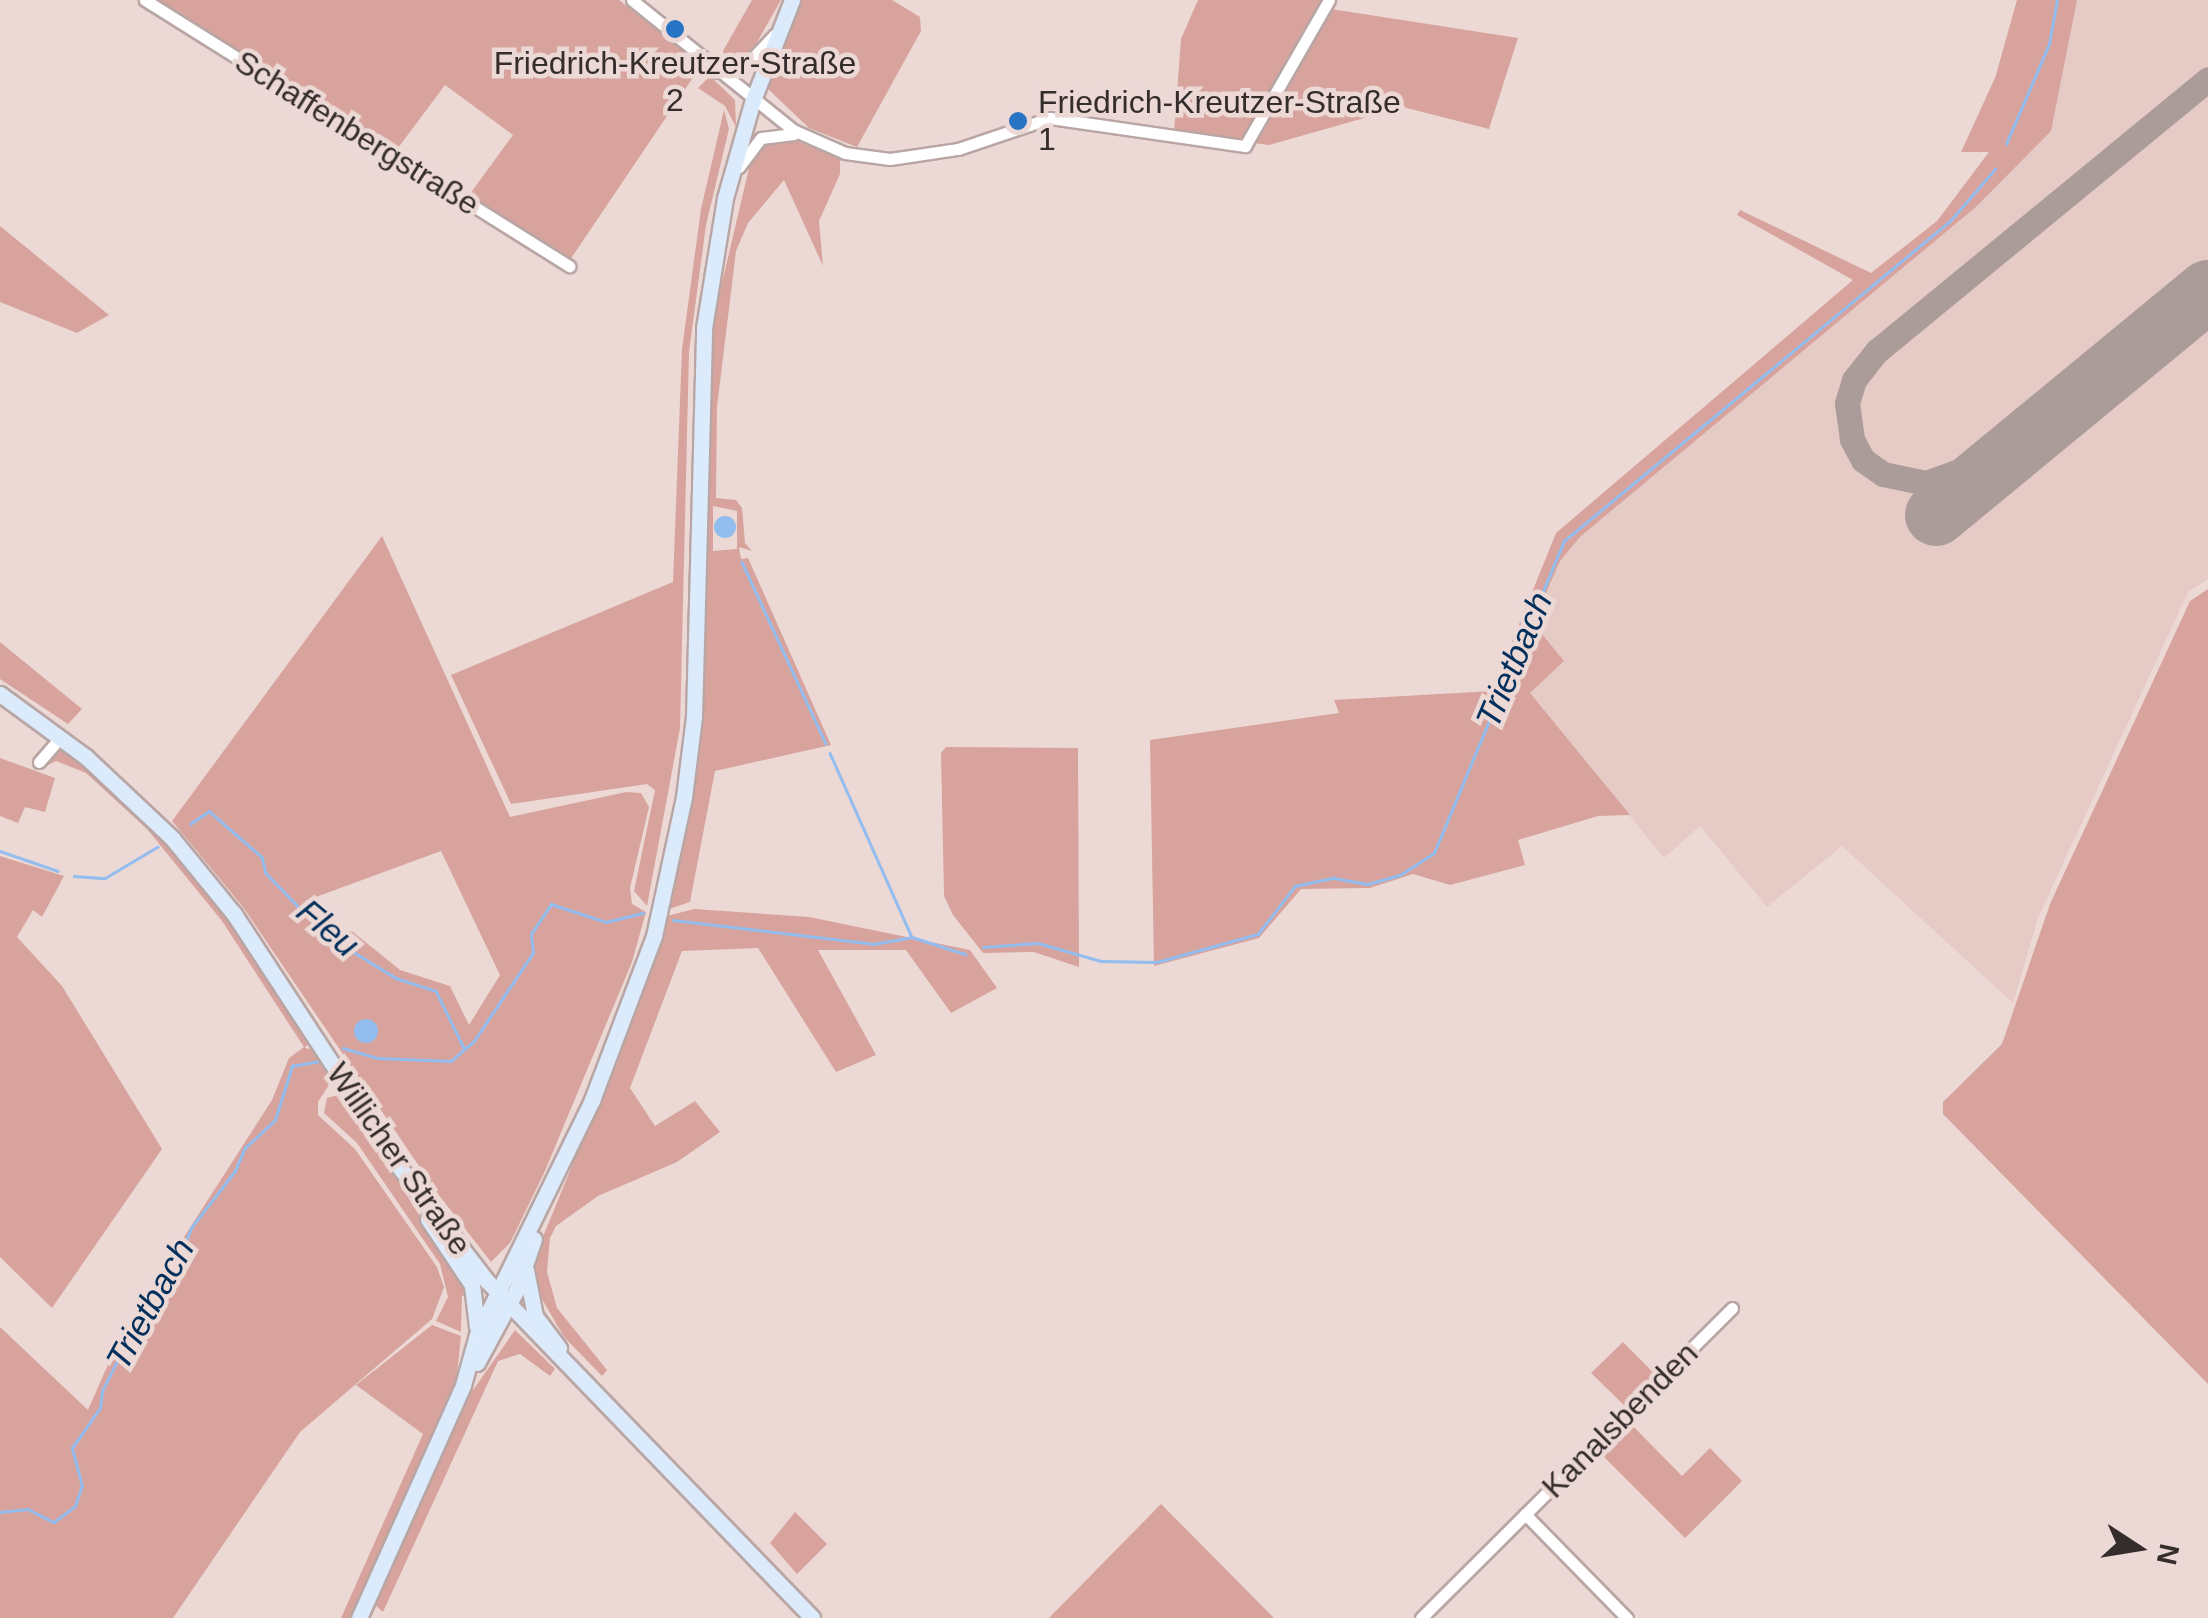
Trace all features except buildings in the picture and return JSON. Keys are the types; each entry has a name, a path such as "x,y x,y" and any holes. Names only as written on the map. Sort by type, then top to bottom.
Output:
{"main road":[{"path":"360,1618 546,1202 654,936 666,890 694,716 700,376 726,198 753,100 792,0"},
{"name":"Willicher Straße","path":"0,694 61,736 144,809 217,891 420,1196 502,1300 812,1618"},
{"path":"420,1196 472,1286 478,1335"},
{"path":"464,1385 478,1335 526,1266 546,1202"},
{"path":"526,1266 535,1316 588,1388"}],"street":[{"name":"Schaffenbergstraße","path":"145,0 569,266"},
{"path":"632,0 717,72 804,136"},
{"path":"726,198 756,141 776,132 804,136 856,155 928,156 1050,118 1245,146 1329,0"},
{"path":"717,72 749,62 778,30"},
{"path":"39,762 61,736"},
{"name":"Kanalsbenden","path":"1627,1618 1526,1514 1732,1308"},
{"path":"1421,1618 1526,1514"}],"shaded area":[{"path":"150,0 619,0 696,61 698,70 570,260 467,198 513,135 445,85 395,152"},
{"path":"752,0 781,0 748,58 724,63 723,51"},
{"path":"801,0 892,0 920,17 921,31 857,147 809,128 766,87"},
{"path":"1198,0 1335,0 1331,9 1518,38 1489,129 1403,107 1269,145 1174,133 1181,39"},
{"path":"2017,0 2077,0 2051,131 1977,206 1581,536 1560,561 1533,623 1564,661 1530,693 1630,815 1598,816 1518,840 1525,865 1450,885 1413,874 1370,888 1301,889 1259,938 1154,966 1150,740 1339,713 1334,700 1492,691 1556,533 1853,280 1737,215 1740,210 1871,273 1937,221 1989,152 1961,152 1995,78"},
{"path":"2077,0 2208,0 2208,579 2188,592 2038,918 2013,1003 1842,846 1767,907 1700,826 1664,858 1530,693 1564,661 1533,623 1560,561 1581,536 1977,206 2050,131"},
{"path":"710,76 735,100 736,127 725,106 698,88"},
{"path":"724,110 729,129 706,225 689,352 680,728 647,906 634,891 655,790 647,784 511,804 451,675 673,582 682,349 701,209"},
{"path":"785,136 840,159 840,174 819,221 823,266 784,180 748,223 736,251 717,407 716,498 736,500 742,508 745,543 752,551 739,547 741,559 748,558 831,745 715,771 690,902 669,909 694,787 700,710 713,321 750,164 763,141","holes":["713,506 737,511 737,549 713,551"]},
{"path":"0,226 109,315 77,333 0,302"},
{"path":"382,536 510,817 626,792 641,793 649,807 630,888 632,904 646,912 632,962 545,1171 510,1243 491,1262 438,1194 243,907 172,821","holes":["441,851 500,975 469,1025 450,986 400,970 353,932 320,923 305,901"]},
{"path":"2208,589 2208,1384 1943,1114 1943,1102 2002,1044 2050,904 2190,601"},
{"path":"0,642 82,709 68,724 0,679"},
{"path":"64,745 156,829 228,920 299,1024 309,1042 305,1048 315,1050 332,1080 318,1102 318,1115 355,1149 437,1267 444,1287 432,1319 300,1432 173,1618 0,1618 0,1327 88,1410 121,1335 272,1100 289,1058 304,1047 222,921 147,829 86,773 56,761 48,765 54,748"},
{"path":"946,747 1078,748 1079,967 1034,952 983,953 953,915 944,896 941,753"},
{"path":"0,758 55,778 45,812 25,807 18,823 0,816"},
{"path":"0,856 64,876 42,917 33,910 17,937 62,986 162,1149 52,1308 0,1257"},
{"path":"694,909 809,917 970,950 997,988 951,1013 906,950 818,950 876,1055 836,1072 758,948 682,951 630,1088 655,1126 695,1101 720,1132 677,1162 598,1196 556,1226 550,1238 547,1272 557,1308 607,1370 602,1376 564,1337 542,1299 533,1297 535,1256 638,1005 667,916"},
{"path":"342,1094 470,1294 462,1296 461,1332 436,1321 448,1297 440,1264 357,1143 324,1113 327,1098"},
{"path":"432,1325 461,1336 456,1384 351,1618 341,1618 423,1434 356,1385"},
{"path":"515,1330 555,1369 550,1376 520,1354 498,1361 383,1612 374,1604 471,1393"},
{"path":"1623,1342 1654,1373 1654,1381 1627,1408 1591,1373"},
{"path":"1626,1419 1682,1476 1710,1448 1742,1481 1685,1538 1596,1449"},
{"path":"1161,1504 1274,1618 1049,1618"},
{"path":"795,1512 827,1544 797,1574 770,1543"}],"water":[{"path":"725,516 733,519 733,535 725,538 717,535 714,527 717,519"},
{"path":"366,1019 378,1031 366,1043 354,1031"}],"waterway":[{"name":"Trietbach","path":"2006,144 2049,44 2057,0"},
{"name":"Trietbach","path":"983,947 1038,943 1101,961 1157,962 1258,934 1295,886 1334,878 1368,884 1400,875 1434,853 1564,541 1950,221 1995,169"},
{"path":"742,562 826,744"},
{"path":"830,753 911,935"},
{"name":"Fleu","path":"190,824 209,811 262,857 266,873 319,928 336,932 352,951 396,978 436,991 464,1048"},
{"name":"Fleu","path":"74,876 105,878 157,847"},
{"name":"Fleu","path":"0,851 58,871"},
{"name":"Trietbach","path":"343,1048 379,1058 451,1061 474,1041 533,953 531,934 551,904 606,922 643,913"},
{"name":"Trietbach","path":"673,920 873,944 912,937 965,954"},
{"name":"Trietbach","path":"0,1512 28,1509 54,1522 75,1506 82,1486 72,1448 100,1408 102,1391 147,1301 175,1270 191,1228 235,1171 245,1148 275,1120 292,1066 320,1061"}],"taxiway":[{"path":"2012,452 1926,483 1883,474 1863,460 1852,439 1847,403 1854,380 1877,351 2208,79"}],"runway":[{"path":"1936,515 2208,291"}],"place":[{"name":"Friedrich-Kreutzer-Straße 2","path":"675,29"},
{"name":"Friedrich-Kreutzer-Straße 1","path":"1018,121"}]}
